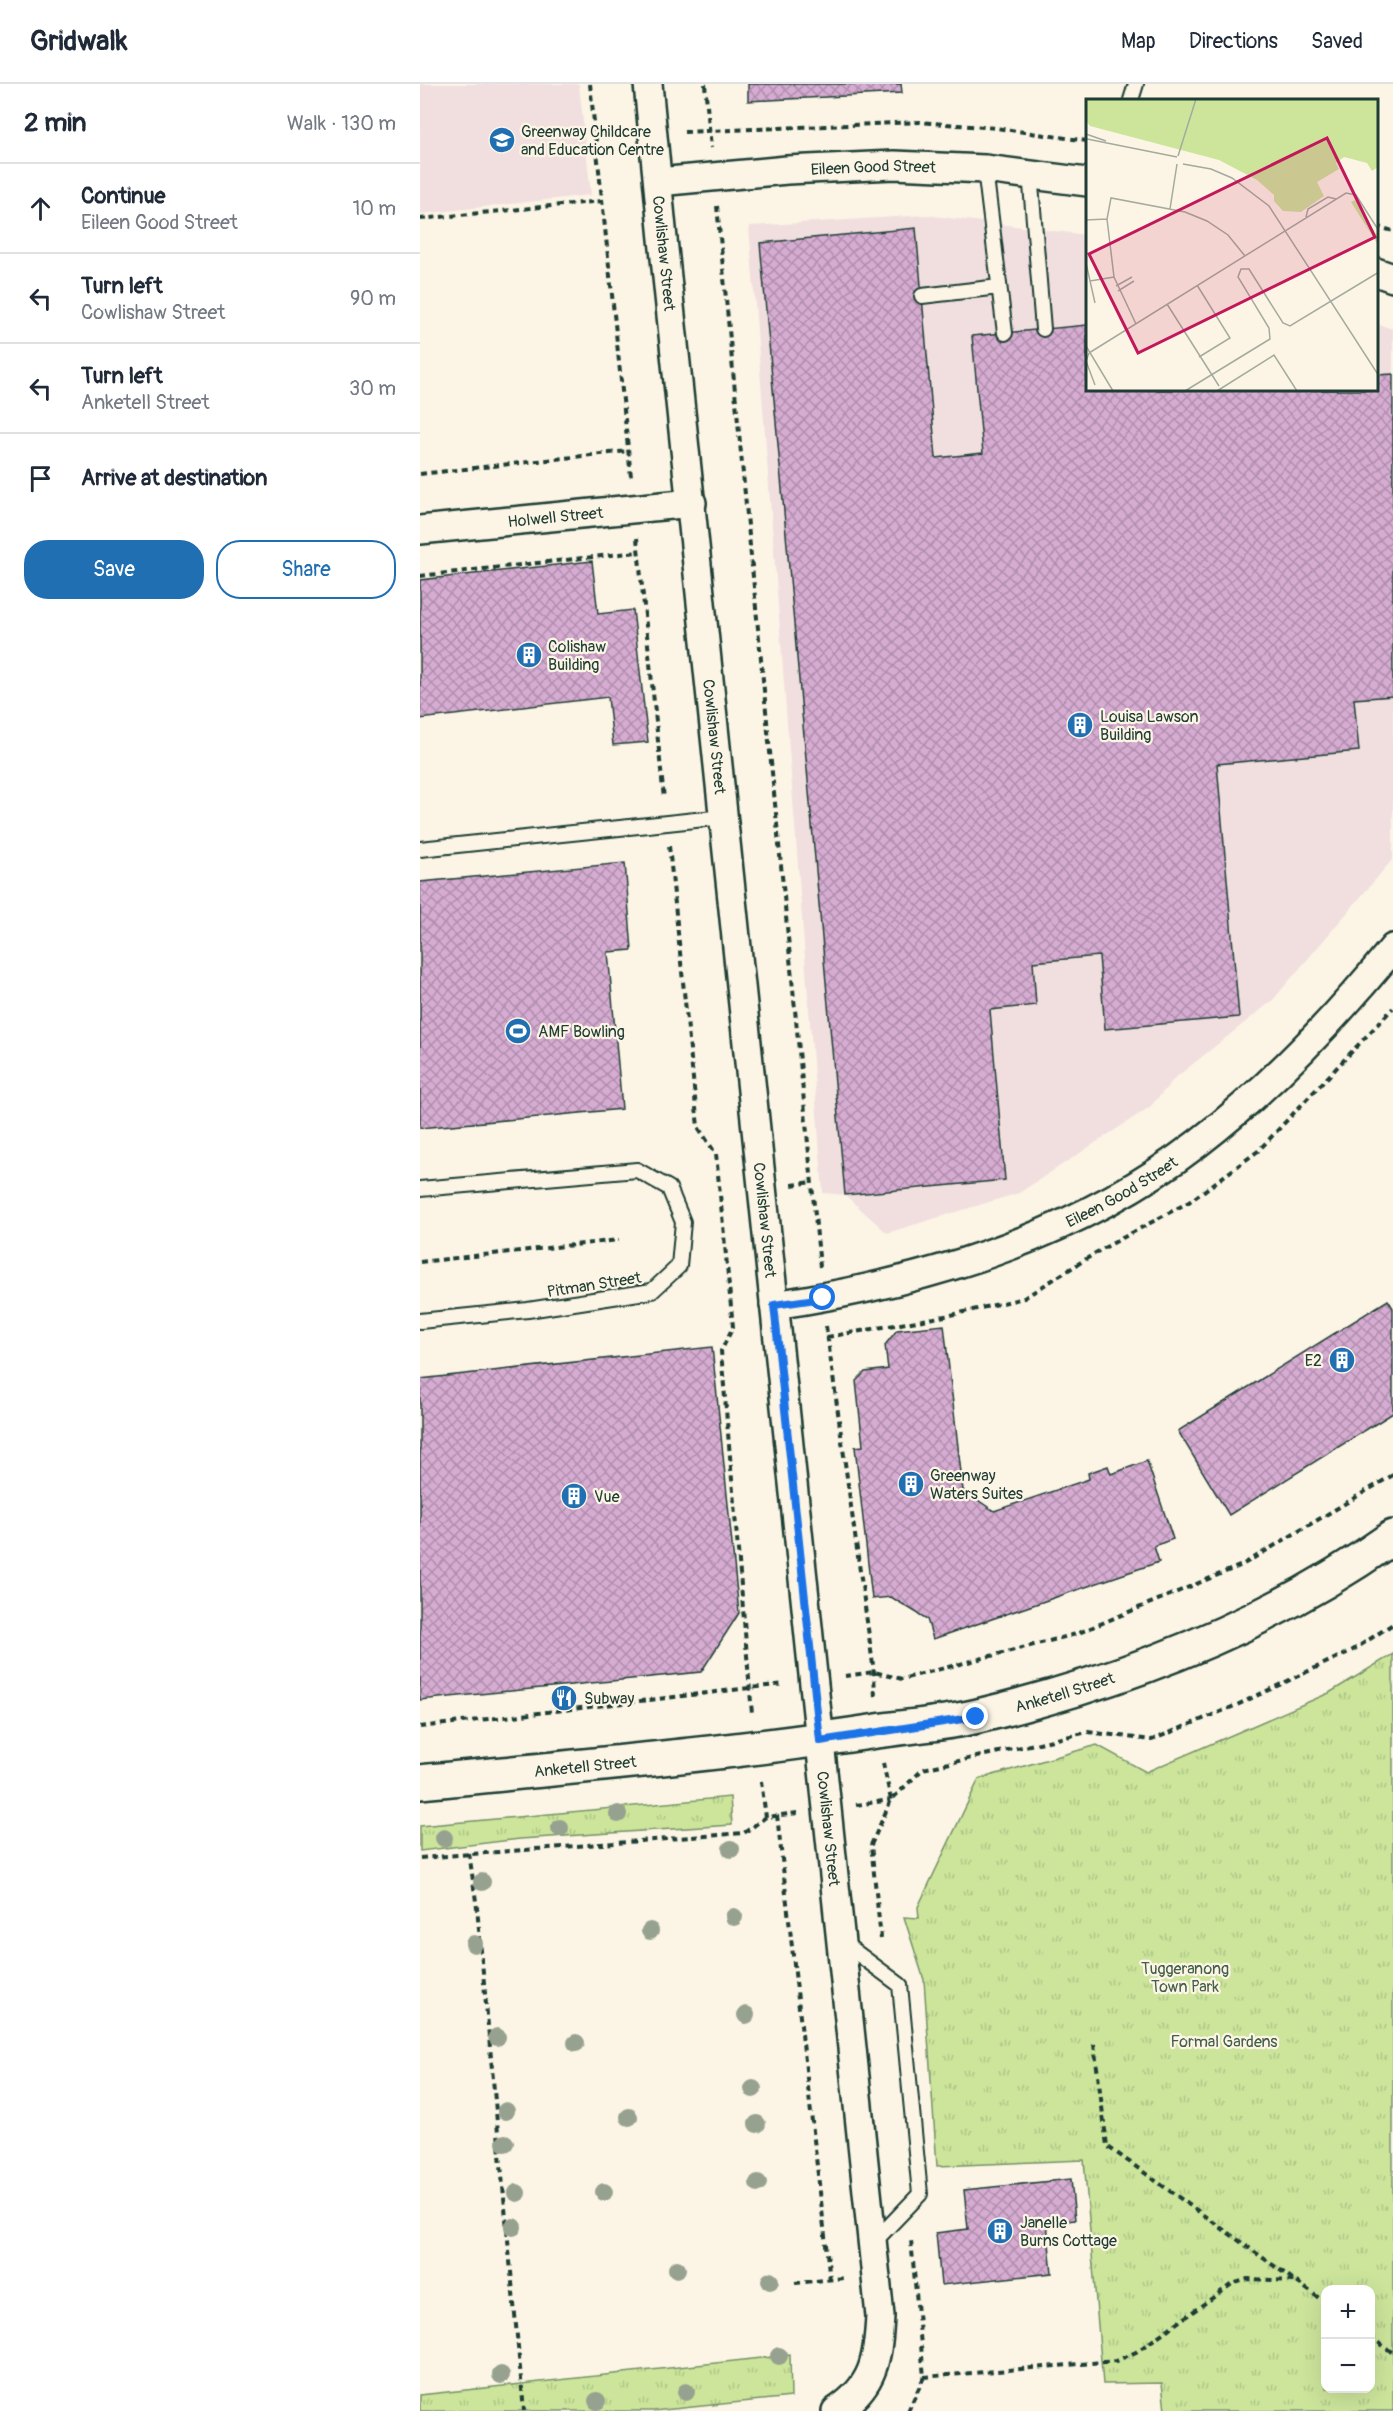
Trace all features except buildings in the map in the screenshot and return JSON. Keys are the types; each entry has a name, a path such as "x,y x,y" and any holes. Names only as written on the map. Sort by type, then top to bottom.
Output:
{"street":[{"name":"Cowlishaw Street","path":"648,84 880,2316 878,2352 868,2380 852,2401 836,2411"},
{"name":"Eileen Good Street","path":"658,182 787,170 894,165 985,169 1086,182"},
{"path":"1378,272 1393,278"},
{"name":"Holwell Street","path":"420,530 692,503"},
{"name":"Eileen Good Street","path":"774,1305 823,1298 948,1269 1003,1250 1105,1203 1198,1143 1281,1072 1352,998 1393,948"},
{"name":"Anketell Street","path":"420,1782 820,1741 976,1717 1075,1690 1168,1657 1262,1615 1351,1567 1393,1537"}],"lane":[{"path":"1131,99 1136,84"},
{"path":"985,169 1005,333"},
{"path":"1030,173 1043,329"},
{"path":"922,296 999,287"},
{"path":"420,849 724,817"},
{"name":"Pitman Street","path":"420,1189 637,1170 669,1188 683,1222 679,1266 652,1292 528,1310 420,1321"},
{"path":"841,1941 900,1985 920,2194 872,2245"}],"path":[{"path":"420,1727 748,1690 721,1351 733,1327 716,1154 698,1127 590,84"},
{"path":"705,84 823,1298 874,1672 902,1679 1076,1634 1242,1565 1393,1475"},
{"path":"595,136 920,122 996,128 1086,141"},
{"path":"420,219 602,201"},
{"path":"1378,226 1393,231"},
{"path":"420,474 628,451"},
{"path":"420,576 639,552"},
{"path":"420,1262 619,1240"},
{"path":"891,1800 923,1769 1088,1732 1152,1740 1237,1705 1353,1650 1393,1624"},
{"path":"777,1815 830,2280"},
{"path":"420,1858 744,1833 765,1817"},
{"path":"469,1853 477,1908 524,2411"},
{"path":"1094,2044 1107,2146 1321,2299"},
{"path":"908,2411 924,2377 1116,2361 1136,2352 1232,2284 1248,2279 1295,2281"},
{"path":"1375,2339 1393,2353"}],"shaded area":[{"name":"Greenway Childcare and Education Centre","path":"420,84 579,84 591,195 420,214"},
{"name":"Louisa Lawson Building","path":"926,215 1086,235 1086,392 1378,392 1378,324 1393,329 1393,859 1272,1001 1174,1079 1150,1107 1019,1193 887,1233 845,1195 823,1193 749,226"}],"green space":[{"name":"Tuggeranong Town Park","path":"1393,1654 1393,2411 1165,2411 1162,2383 1103,2384 1084,2160 937,2166 924,1980 904,1917 919,1918 918,1907 979,1779 1097,1745 1146,1772 1329,1693"},
{"path":"730,1797 732,1825 520,1839 420,1851 420,1826"},
{"path":"790,2355 791,2397 653,2411 420,2411 420,2395"}],"place":[{"name":"Greenway Childcare and Education Centre","path":"502,140"},
{"name":"Colishaw Building","path":"529,655"},
{"name":"Louisa Lawson Building","path":"1080,725"},
{"name":"AMF Bowling","path":"518,1031"},
{"name":"E2","path":"1342,1360"},
{"name":"Greenway Waters Suites","path":"911,1484"},
{"name":"Vue","path":"574,1496"},
{"name":"Subway","path":"564,1698"},
{"name":"Janelle Burns Cottage","path":"1000,2231"}],"route":[{"path":"823,1298 774,1305 820,1741 976,1717"}],"park label":[{"name":"Formal Gardens","path":"1224,2041"}]}
